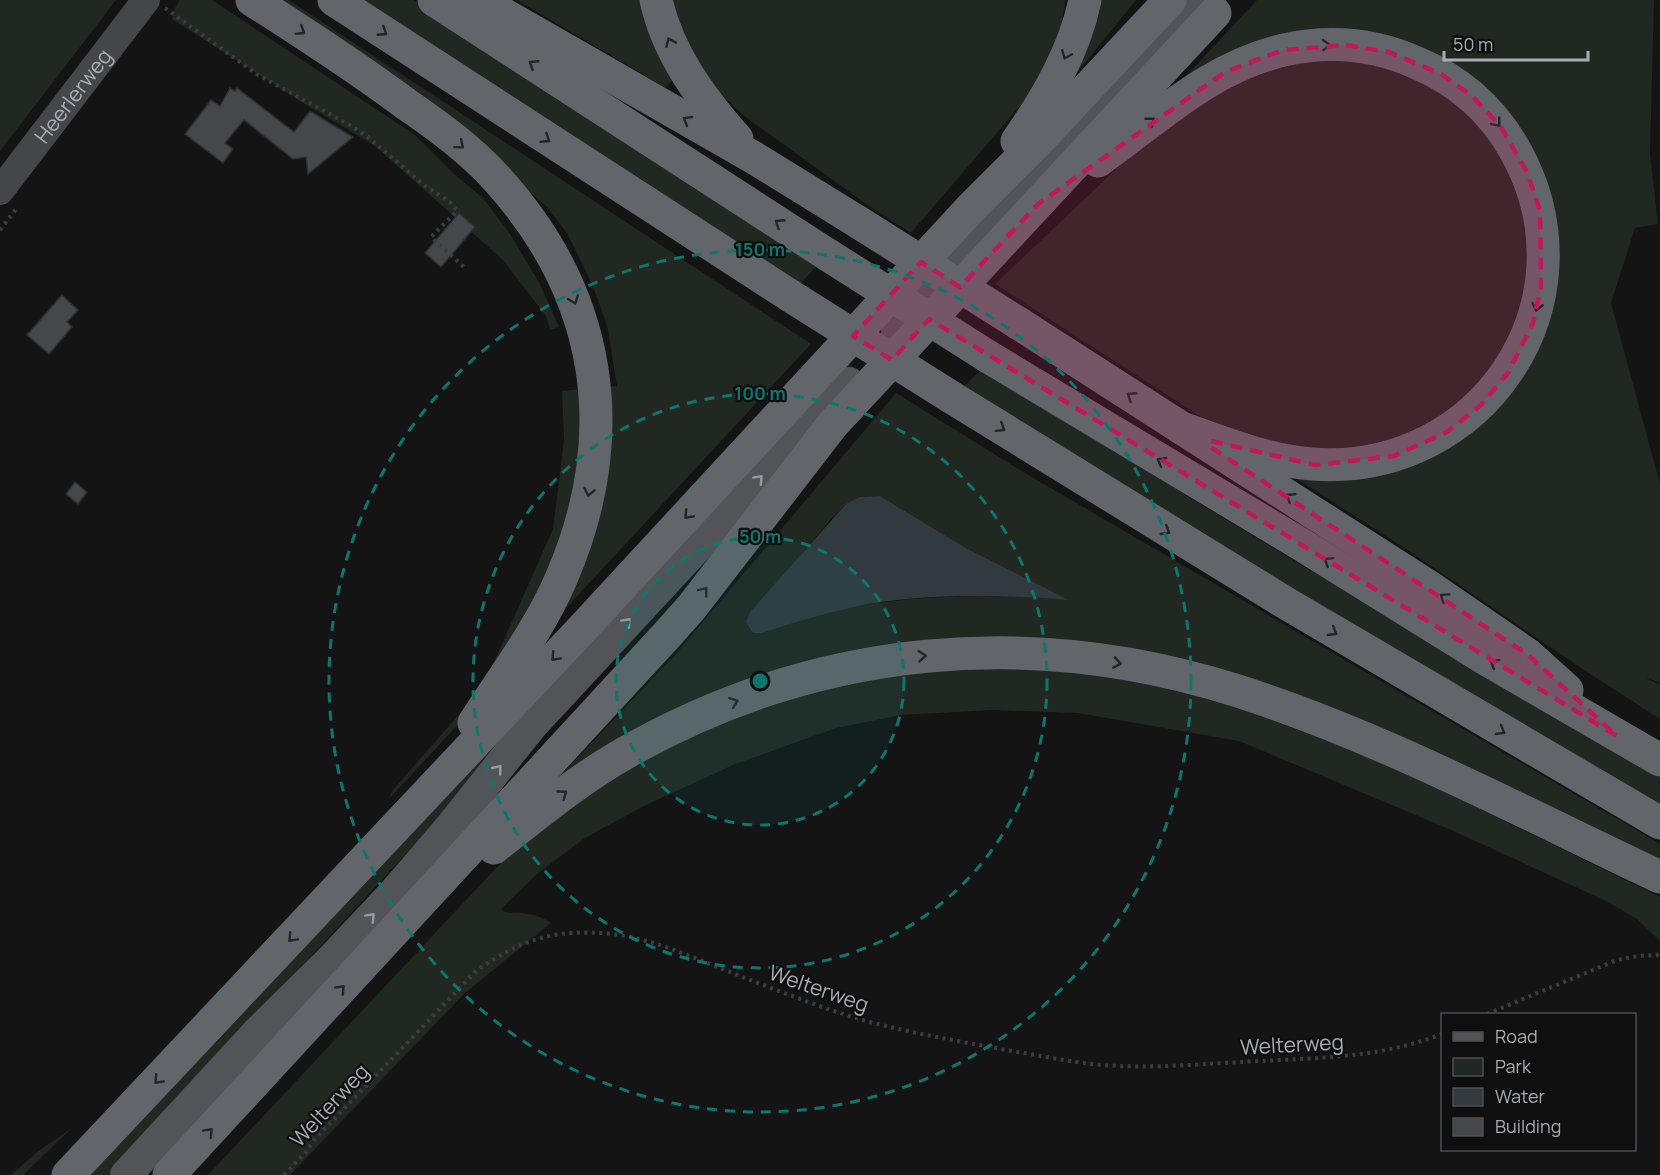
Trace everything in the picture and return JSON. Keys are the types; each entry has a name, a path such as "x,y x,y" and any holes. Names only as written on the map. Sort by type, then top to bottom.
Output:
{"highway":[{"path":"252,0 325,47 426,118 496,178 533,225 560,270 573,296 588,344 595,393 596,439 591,482 577,540 560,582 531,636 431,790"},
{"path":"334,0 789,296 951,398 1294,608 1660,823"},
{"path":"434,0 987,356 1660,760"},
{"path":"475,0 756,159 1018,323 1434,590 1527,654 1617,736"},
{"path":"656,0 670,43 694,85 711,110 756,159"},
{"path":"971,208 1056,80 1076,34 1085,0"},
{"path":"68,1175 431,790 971,208 1039,140 1170,0"},
{"path":"169,1175 666,636 691,608 833,424 1038,204 1215,4"},
{"path":"1038,204 1195,89 1225,72 1264,56 1302,47 1335,44 1370,48 1389,52 1426,66 1472,96 1501,128 1510,142 1527,172 1540,211 1544,270 1537,306 1526,339 1508,373 1481,405 1447,432 1430,442 1394,456 1354,463 1315,465 1294,462 1180,428"},
{"path":"404,920 574,786 625,753 682,724 769,689 836,669 888,659 978,653 1055,655 1125,664 1207,682 1265,700 1414,761 1660,877"}],"main road":[{"path":"126,1175 401,884 449,830 532,725 1215,4"}],"street":[{"name":"Heerlerweg","path":"0,191 153,2"}],"path":[{"path":"153,2 258,75 350,125 369,138 424,185 451,203 457,211 431,237 464,267"},
{"name":"Welterweg","path":"284,1175 314,1140 476,972 495,958 520,945 551,934 596,933 641,939 812,1004 861,1019 976,1045 1084,1064 1155,1066 1350,1057 1394,1050 1441,1035"},
{"path":"1489,1013 1606,964 1629,957 1660,955"}],"highlighted area":[{"path":"1346,45 1389,52 1441,74 1472,96 1501,127 1527,172 1540,211 1541,287 1533,323 1508,373 1481,405 1447,432 1394,456 1315,465 1211,441 1209,446 1527,654 1617,736 929,319 892,360 853,336 921,262 960,287 1038,204 1225,72 1283,50"}],"green space":[{"path":"0,0 116,0 0,151"},
{"path":"180,0 212,0 415,135 454,174 483,198 510,234 540,284 559,327 550,330 546,316 503,260 375,146 172,19"},
{"path":"273,0 289,0 811,344 389,799 392,791 483,687 553,529 564,440 562,391 617,386 607,325 592,284 567,233 547,207 456,128"},
{"path":"354,0 414,0 819,264 798,286"},
{"path":"517,0 644,0 674,79 666,88"},
{"path":"670,0 1065,0 1062,21 1049,57 1031,93 911,233 869,206 743,115 719,93 691,56"},
{"path":"1092,0 1136,0 1060,94"},
{"path":"1257,0 1654,0 1650,154 1658,224 1635,228 1611,303 1660,484 1660,683 1645,677 1660,685 1660,719 1412,553 995,284 1133,153 1188,114 1186,76"},
{"path":"844,361 856,369 108,1175 83,1175"},
{"path":"983,368 1306,568 1422,632 1660,771 1660,811 962,388"},
{"path":"896,393 1025,473 1660,844 1660,870 1292,701 927,643 864,648 815,659 765,675 541,796 676,654","holes":["880,496 966,548 1067,599 968,596 918,598 842,610 762,633 779,581 830,520 846,504 859,497"]},
{"path":"919,667 1077,669 1207,696 1297,725 1404,772 1660,897 1660,941 1637,919 1606,901 1449,829 1239,741 1078,713 993,710 901,715 836,728 733,765 644,806 585,838 537,874 502,908 505,912 534,915 551,923 465,993 290,1175 208,1175 497,867 549,820 642,758 794,693"},
{"path":"72,1128 23,1175 11,1175 36,1153"}],"water":[{"path":"880,496 966,548 1069,600 968,596 893,600 815,617 762,633 753,633 746,622 750,612 846,504 859,497"}],"building":[{"path":"230,88 235,91 237,88 294,132 310,111 353,137 308,174 306,157 293,159 244,120 225,143 233,149 223,163 185,134 211,100 220,106"},
{"path":"459,213 475,227 441,267 425,253"},
{"path":"62,295 78,310 67,322 72,327 49,354 27,335"},
{"path":"75,482 87,492 78,504 66,494"}]}
